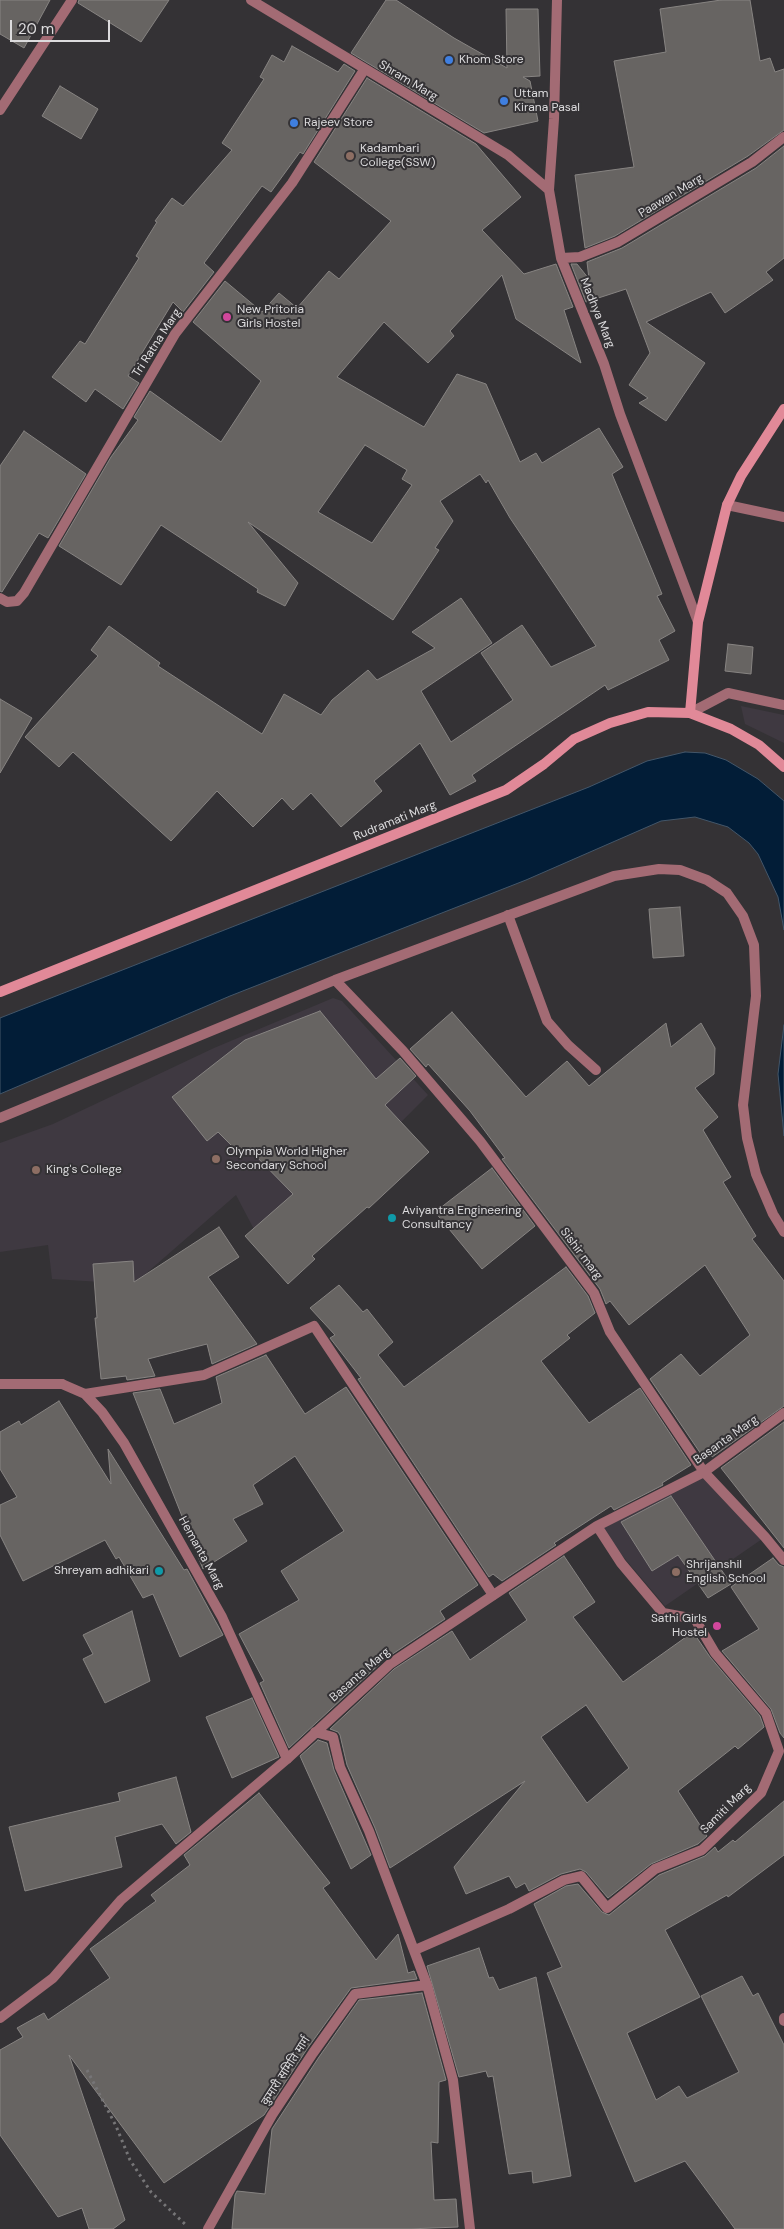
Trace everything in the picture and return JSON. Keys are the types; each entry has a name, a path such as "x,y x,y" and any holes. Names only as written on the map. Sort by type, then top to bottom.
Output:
{"street":[{"path":"0,110 72,0"},
{"name":"Shram Marg","path":"251,0 364,70 508,155 549,190"},
{"name":"Madhya Marg","path":"557,0 554,118 549,190 561,258 604,364 665,537 698,622"},
{"name":"Tri Ratna Marg","path":"0,598 7,602 17,601 24,594 175,334 292,183 364,70"},
{"name":"Paawan Marg","path":"561,258 580,257 618,242 752,162 784,136"},
{"path":"690,713 698,622 727,505 741,476 784,409"},
{"path":"727,505 784,518"},
{"path":"690,713 728,693 784,705"},
{"name":"Rudramati Marg","path":"0,992 506,790 544,764 574,739 610,723 648,712 690,713 730,729 759,745 784,767"},
{"path":"0,1118 335,980 614,876 659,869 680,870 707,880 727,893 743,916 754,945 756,996 743,1105 747,1138 756,1174 773,1214 784,1232"},
{"path":"508,915 548,1021 568,1046 596,1070"},
{"name":"Sishir marg","path":"335,980 403,1050 480,1141 594,1293 610,1332 704,1472 784,1560"},
{"path":"85,1394 204,1376 314,1326 493,1595"},
{"name":"Hemanta Marg","path":"0,1384 62,1384 85,1394 102,1412 124,1443 222,1617 287,1759"},
{"name":"Basanta Marg","path":"0,2018 53,1978 122,1900 287,1759 390,1664 597,1526 704,1472 784,1413"},
{"name":"Samiti Marg","path":"415,1950 509,1909 564,1880 581,1876 607,1908 656,1869 702,1850 761,1793 779,1751 766,1713 715,1652 695,1619 664,1613 621,1563 597,1526"},
{"path":"315,1732 333,1737 340,1767 368,1831 427,1985 453,2080 470,2229"},
{"name":"कुमारी समिति मार्ग","path":"208,2229 272,2115 355,1994 427,1985"}],"path":[{"path":"87,2070 116,2126 130,2160 151,2192 191,2229"}],"shaded area":[{"path":"741,706 784,715 784,743 745,724"},
{"name":"Olympia World Higher Secondary School","path":"333,998 342,1001 428,1095 268,1256 236,1195 134,1284 52,1279 48,1245 0,1252 0,1143 53,1124 214,1048"},
{"name":"Shrijanshil English School","path":"704,1472 765,1537 665,1606 598,1527"}],"water":[{"path":"685,752 705,753 726,760 758,779 784,801 784,930 778,897 758,854 749,843 728,827 695,817 661,821 526,880 230,996 0,1094 0,1018 589,787 647,761"},
{"path":"784,1025 784,1136 778,1074"}],"building":[{"path":"0,0 50,0 24,48 0,34"},
{"path":"79,0 169,0 141,42 78,3"},
{"path":"386,0 396,0 454,38 507,68 506,9 538,9 540,76 523,77 530,81 538,121 484,133 351,53"},
{"path":"721,0 750,0 760,61 770,58 775,72 784,69 784,130 748,156 615,236 585,248 575,175 634,167 614,61 666,52 660,9"},
{"path":"292,46 338,72 344,64 355,71 303,154 300,152 271,192 262,186 204,263 214,272 183,312 173,302 128,376 139,383 123,409 95,389 86,402 52,377 80,341 85,344 139,258 136,256 157,222 155,221 172,198 183,206 232,150 222,143 264,79 260,77 272,55 284,62"},
{"path":"367,78 476,144 521,197 482,230 524,274 556,264 573,307 564,310 581,363 516,319 502,275 450,331 454,336 428,363 384,322 337,377 424,427 457,374 486,384 520,462 536,453 542,463 599,428 623,467 612,474 662,594 657,596 675,631 659,640 669,660 608,690 605,685 472,775 476,781 450,795 420,743 374,781 382,791 341,827 311,793 293,810 282,798 253,827 217,791 171,841 73,752 59,767 25,737 98,656 91,650 109,626 160,663 158,666 262,734 284,694 321,715 332,700 368,670 377,680 435,648 412,632 461,598 492,643 421,691 451,742 513,700 481,653 522,625 551,667 596,646 510,518 488,480 486,483 480,474 440,501 453,521 435,548 439,550 393,620 248,522 298,583 285,606 257,592 258,589 161,525 121,585 59,546 111,457 138,420 134,417 150,391 221,442 261,381 193,322 225,281 262,312 279,293 297,308 329,271 339,279 391,221 314,162","holes":["365,445 407,470 402,479 412,485 372,543 318,512"]},
{"path":"60,86 98,109 81,139 42,116"},
{"path":"784,146 784,258 766,272 773,280 725,313 711,292 646,322 705,363 666,421 639,403 648,398 629,385 650,353 626,289 586,302 571,264 577,264 589,279 587,262 622,248 756,168"},
{"path":"24,431 86,474 48,538 39,533 2,592 0,591 0,466"},
{"path":"728,644 753,647 751,674 725,671"},
{"path":"0,699 32,718 0,773"},
{"path":"680,907 684,956 653,958 649,909"},
{"path":"320,1011 376,1079 400,1058 416,1076 385,1105 429,1152 369,1208 367,1207 312,1256 315,1259 288,1284 245,1236 293,1194 248,1148 241,1155 218,1132 207,1141 172,1097 245,1040"},
{"path":"452,1012 526,1097 567,1061 589,1086 666,1023 671,1047 701,1023 715,1048 714,1074 695,1088 718,1117 703,1130 731,1177 723,1182 756,1236 752,1239 784,1281 784,1406 712,1457 710,1454 703,1457 650,1379 681,1354 700,1376 750,1335 705,1265 629,1325 610,1301 606,1304 600,1289 502,1159 505,1158 470,1111 428,1064 426,1067 410,1049"},
{"path":"492,1168 535,1226 482,1269 435,1212"},
{"path":"219,1227 239,1257 208,1277 257,1344 212,1364 207,1344 148,1359 155,1376 127,1380 126,1376 101,1379 95,1318 97,1318 93,1264 133,1261 134,1282"},
{"path":"566,1267 588,1296 595,1313 567,1335 570,1338 541,1361 589,1423 640,1388 691,1465 662,1483 663,1485 614,1510 611,1506 554,1543 556,1545 502,1581 493,1574 489,1577 358,1379 361,1378 330,1338 335,1335 310,1308 339,1285 363,1312 367,1309 393,1342 378,1355 404,1387"},
{"path":"266,1355 305,1414 346,1387 478,1585 440,1611 445,1619 385,1659 289,1748 260,1683 264,1681 239,1634 299,1600 281,1571 344,1531 295,1456 253,1485 263,1504 233,1519 247,1541 203,1569 133,1393 160,1389 174,1424 222,1403 216,1377"},
{"path":"59,1401 111,1484 108,1449 184,1570 187,1569 223,1635 180,1657 153,1594 143,1598 119,1557 116,1559 105,1540 23,1581 0,1535 0,1505 17,1497 0,1469 0,1432 19,1421 21,1425"},
{"path":"784,1422 784,1548 721,1468"},
{"path":"671,1496 731,1584 708,1598 678,1555 652,1571 621,1522"},
{"path":"564,1556 595,1602 573,1617 623,1682 693,1632 710,1657 760,1716 764,1727 738,1749 735,1746 678,1791 707,1836 698,1844 651,1864 608,1898 586,1872 580,1869 561,1874 529,1891 525,1883 516,1888 509,1876 466,1894 454,1867 525,1781 390,1868 375,1828 347,1765 340,1735 338,1732 330,1729 394,1669 452,1631 470,1660 527,1620 509,1593","holes":["586,1705 629,1768 587,1803 541,1737"]},
{"path":"773,1558 779,1565 784,1567 784,1738 780,1733 771,1709 722,1651 759,1629 731,1587"},
{"path":"132,1611 150,1681 105,1703 83,1659 93,1654 83,1635"},
{"path":"252,1698 279,1757 232,1778 206,1717"},
{"path":"318,1740 327,1743 334,1770 371,1855 351,1869 300,1756"},
{"path":"176,1777 191,1832 176,1844 162,1824 115,1837 122,1867 25,1891 9,1827 120,1801 118,1793"},
{"path":"259,1793 330,1883 323,1888 376,1960 398,1934 408,1973 414,1971 417,1979 351,1988 307,2049 264,2115 164,2183 69,2055 125,2220 113,2229 89,2229 82,2208 58,2217 0,2135 0,2050 23,2037 17,2028 44,2013 48,2020 110,1978 90,1949 156,1901 151,1895 190,1865 184,1855"},
{"path":"784,1801 784,1855 728,1897 727,1895 665,1930 700,1997 627,2033 656,2100 679,2086 687,2098 739,2072 701,1996 742,1976 753,1996 758,1993 784,2045 784,2229 735,2229 685,2161 635,2182 547,1973 562,1967 534,1904 566,1886 578,1884 602,1912 609,1915 659,1875 705,1856 715,1847 718,1852 733,1840 735,1842"},
{"path":"479,1948 489,1978 493,1977 499,1990 536,1977 571,2176 533,2183 532,2171 509,2174 493,2076 488,2077 486,2071 459,2077 427,1966"},
{"path":"422,1993 446,2080 439,2082 438,2143 431,2142 434,2200 456,2199 458,2227 408,2229 232,2229 237,2191 265,2194 272,2129 359,2000"}],"place":[{"name":"Khom Store","path":"449,60"},
{"name":"Uttam Kirana Pasal","path":"504,101"},
{"name":"Rajeev Store","path":"294,123"},
{"name":"Kadambari College(SSW)","path":"350,156"},
{"name":"New Pritoria Girls Hostel","path":"227,317"},
{"name":"Olympia World Higher Secondary School","path":"216,1159"},
{"name":"King's College","path":"36,1170"},
{"name":"Aviyantra Engineering Consultancy","path":"392,1218"},
{"name":"Shreyam adhikari","path":"159,1571"},
{"name":"Shrijanshil English School","path":"676,1572"},
{"name":"Sathi Girls Hostel","path":"717,1626"}]}
